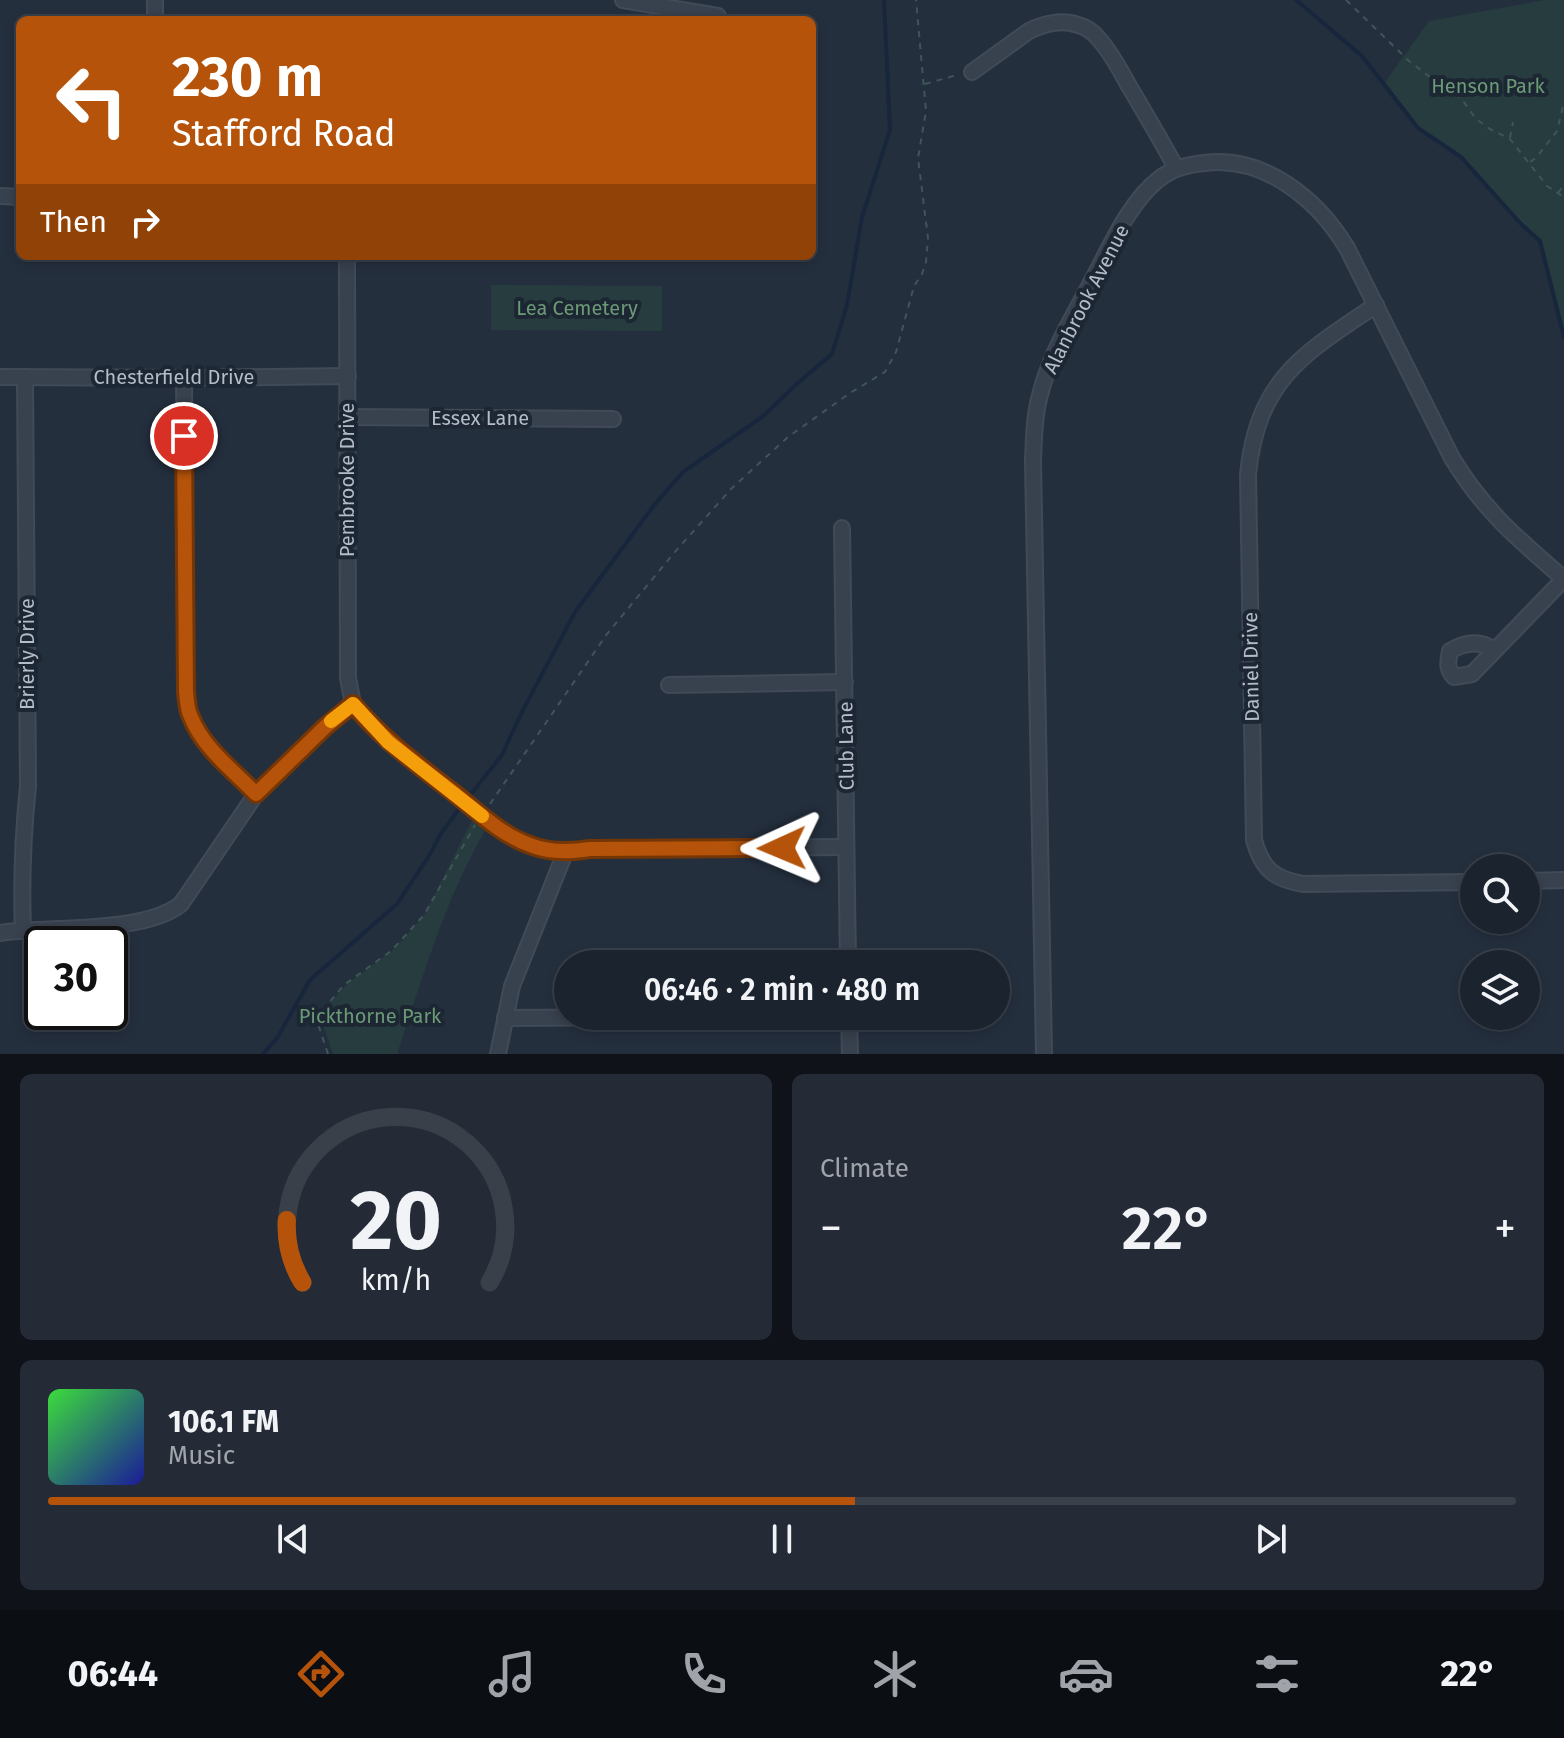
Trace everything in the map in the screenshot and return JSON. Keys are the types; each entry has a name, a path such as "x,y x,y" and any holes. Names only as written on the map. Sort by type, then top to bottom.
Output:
{"street":[{"path":"623,0 707,16"},
{"path":"972,72 1038,27 1068,22 1078,25 1091,31 1101,41 1176,168 1211,162 1241,165 1280,180 1297,190 1320,211 1338,233 1465,479 1509,531 1564,579 1494,650"},
{"name":"Alanbrook Avenue","path":"1044,1054 1034,429 1048,368 1105,257 1144,194 1158,179 1176,168"},
{"name":"Pembrooke Drive","path":"347,260 348,678 353,704"},
{"name":"Daniel Drive","path":"1376,305 1296,362 1270,396 1253,439 1248,474 1254,840 1268,870 1303,884 1460,882"},
{"name":"Chesterfield Drive","path":"0,377 348,376"},
{"name":"Brierly Drive","path":"23,930 21,880 28,786 25,377"},
{"path":"184,378 188,709 200,735 256,794"},
{"name":"Essex Lane","path":"347,417 613,419"},
{"name":"Club Lane","path":"842,528 848,950"},
{"path":"669,685 845,682"},
{"path":"0,933 140,922 172,911 181,904 256,794 353,704 388,742 509,836 532,846 565,853 590,849 846,847"},
{"path":"498,1054 512,986 565,853"},
{"path":"1540,881 1564,880"},
{"path":"505,1018 554,1018"},
{"path":"849,1030 850,1054"}],"path":[{"path":"328,1054 316,1018 344,985 391,951 424,915 475,811 607,634 731,489 788,437 885,372 896,352 914,286 926,262 928,238 918,158 926,111 916,0"},
{"path":"1346,0 1409,61 1461,98 1476,119 1510,139 1547,186 1564,197"},
{"path":"924,84 972,72"},
{"path":"1529,162 1536,158 1557,131 1564,102"},
{"path":"1510,139 1513,122"},
{"path":"1558,193 1564,185"}],"green space":[{"name":"Henson Park","path":"1545,0 1564,0 1564,337 1540,241 1461,157 1418,128 1383,85 1429,21"},
{"name":"Lea Cemetery","path":"491,285 662,286 662,331 491,330"},
{"name":"Pickthorne Park","path":"473,819 486,829 458,883 397,1054 333,1054 320,1015 347,984 392,951 423,917"}],"waterway":[{"path":"467,799 502,755 575,612 655,504 683,472 762,417 832,354 847,305 862,217 890,130 884,0"},
{"path":"1296,0 1362,56 1418,128 1461,157 1540,241 1564,337"},
{"path":"263,1054 277,1038 310,980 397,904 461,806"}],"slow traffic":[{"path":"331,721 353,704 388,742 482,816"}],"route":[{"path":"184,436 188,709 200,735 256,794 353,704 388,742 477,813 509,836 532,846 565,853 590,849 782,848"}]}
